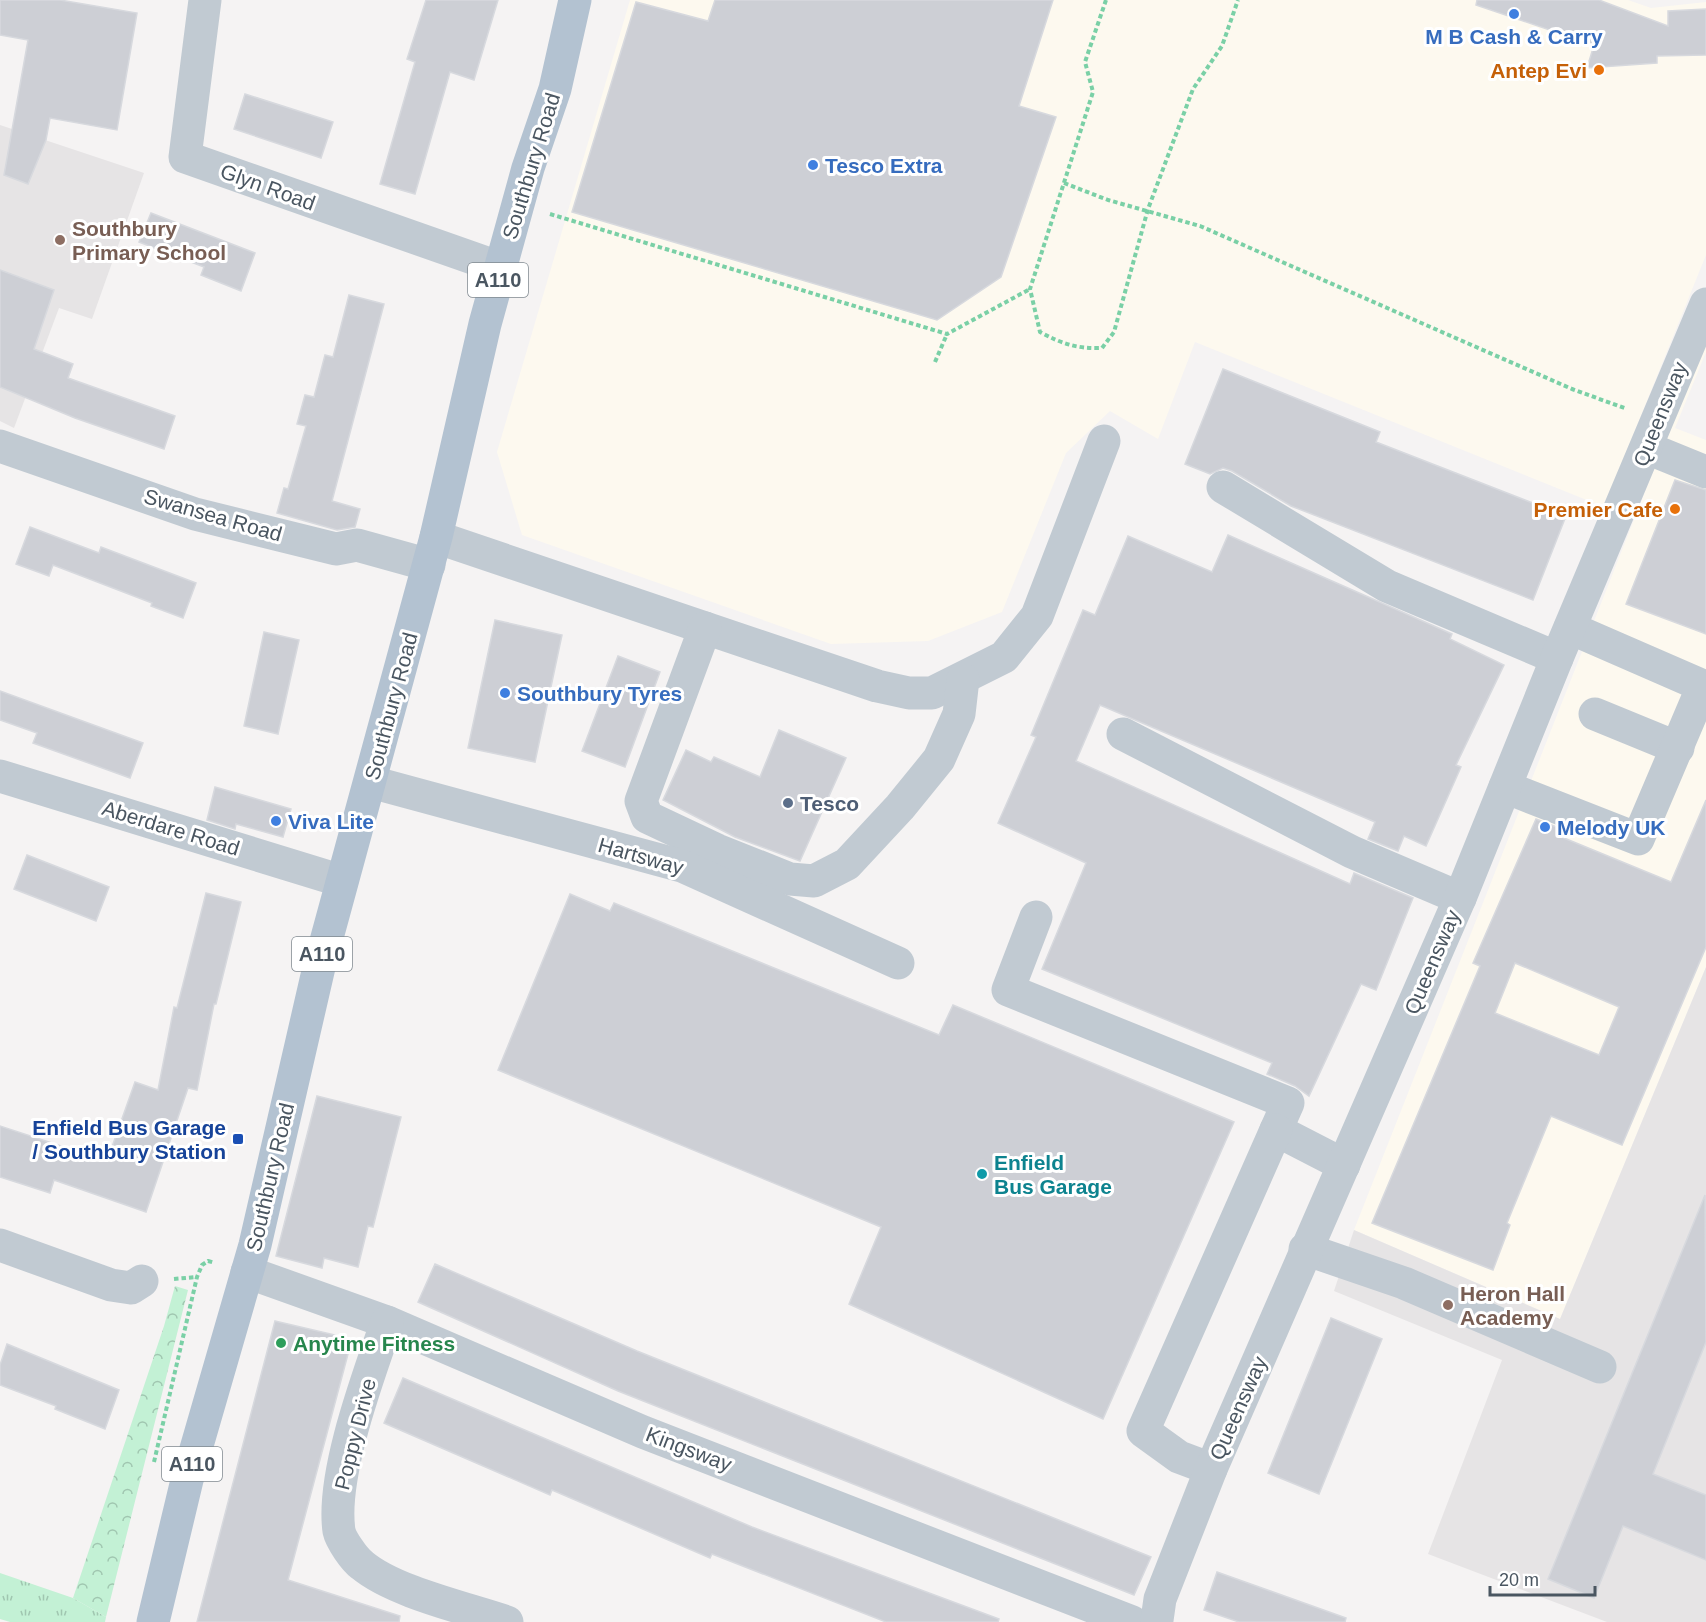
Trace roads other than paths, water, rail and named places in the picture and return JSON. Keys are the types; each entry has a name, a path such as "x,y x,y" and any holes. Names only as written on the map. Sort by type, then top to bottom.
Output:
{"main road":[{"name":"Southbury Road","path":"153,1622 187,1480 247,1272 342,881 371,782 432,551 473,371 528,168 555,89 575,0"}],"street":[{"name":"Glyn Road","path":"205,0 186,157 501,268"},
{"name":"Queensway","path":"1146,1621 1160,1599 1211,1469 1305,1249 1344,1165 1460,897 1557,658 1706,304"},
{"path":"1653,434 1706,471"},
{"name":"Swansea Road","path":"0,446 195,514 336,549 357,545 432,551 705,628 877,687 909,693 932,693 1004,657 1037,616 1104,441"},
{"path":"1223,487 1387,586 1557,658"},
{"path":"705,628 641,801 647,817 717,850 790,879 814,881 847,864 900,807 939,759 959,714 963,679"},
{"path":"1505,787 1638,839 1678,748 1703,686 1570,628"},
{"path":"1595,714 1678,748"},
{"path":"1123,734 1352,852 1460,897"},
{"name":"Aberdare Road","path":"0,776 342,881"},
{"name":"Hartsway","path":"371,782 682,866 898,963"},
{"path":"1036,917 1008,990 1288,1103 1143,1431 1179,1457 1211,1469"},
{"path":"1276,1130 1344,1165"},
{"path":"0,1245 111,1285 131,1288 142,1281"},
{"path":"1305,1249 1404,1283 1600,1367"},
{"name":"Kingsway","path":"247,1272 387,1322 643,1432 1146,1621"},
{"name":"Poppy Drive","path":"387,1322 367,1379 338,1488 339,1534 361,1565 399,1587 507,1622"}],"place":[{"name":"M B Cash & Carry","path":"1514,14"},
{"name":"Antep Evi","path":"1599,70"},
{"name":"Tesco Extra","path":"813,165"},
{"name":"Southbury Primary School","path":"60,240"},
{"name":"Premier Cafe","path":"1675,509"},
{"name":"Southbury Tyres","path":"505,693"},
{"name":"Tesco","path":"788,803"},
{"name":"Viva Lite","path":"276,821"},
{"name":"Melody UK","path":"1545,827"},
{"name":"Enfield Bus Garage / Southbury Station","path":"238,1139"},
{"name":"Enfield Bus Garage","path":"982,1174"},
{"name":"Heron Hall Academy","path":"1448,1305"},
{"name":"Anytime Fitness","path":"281,1343"}]}
